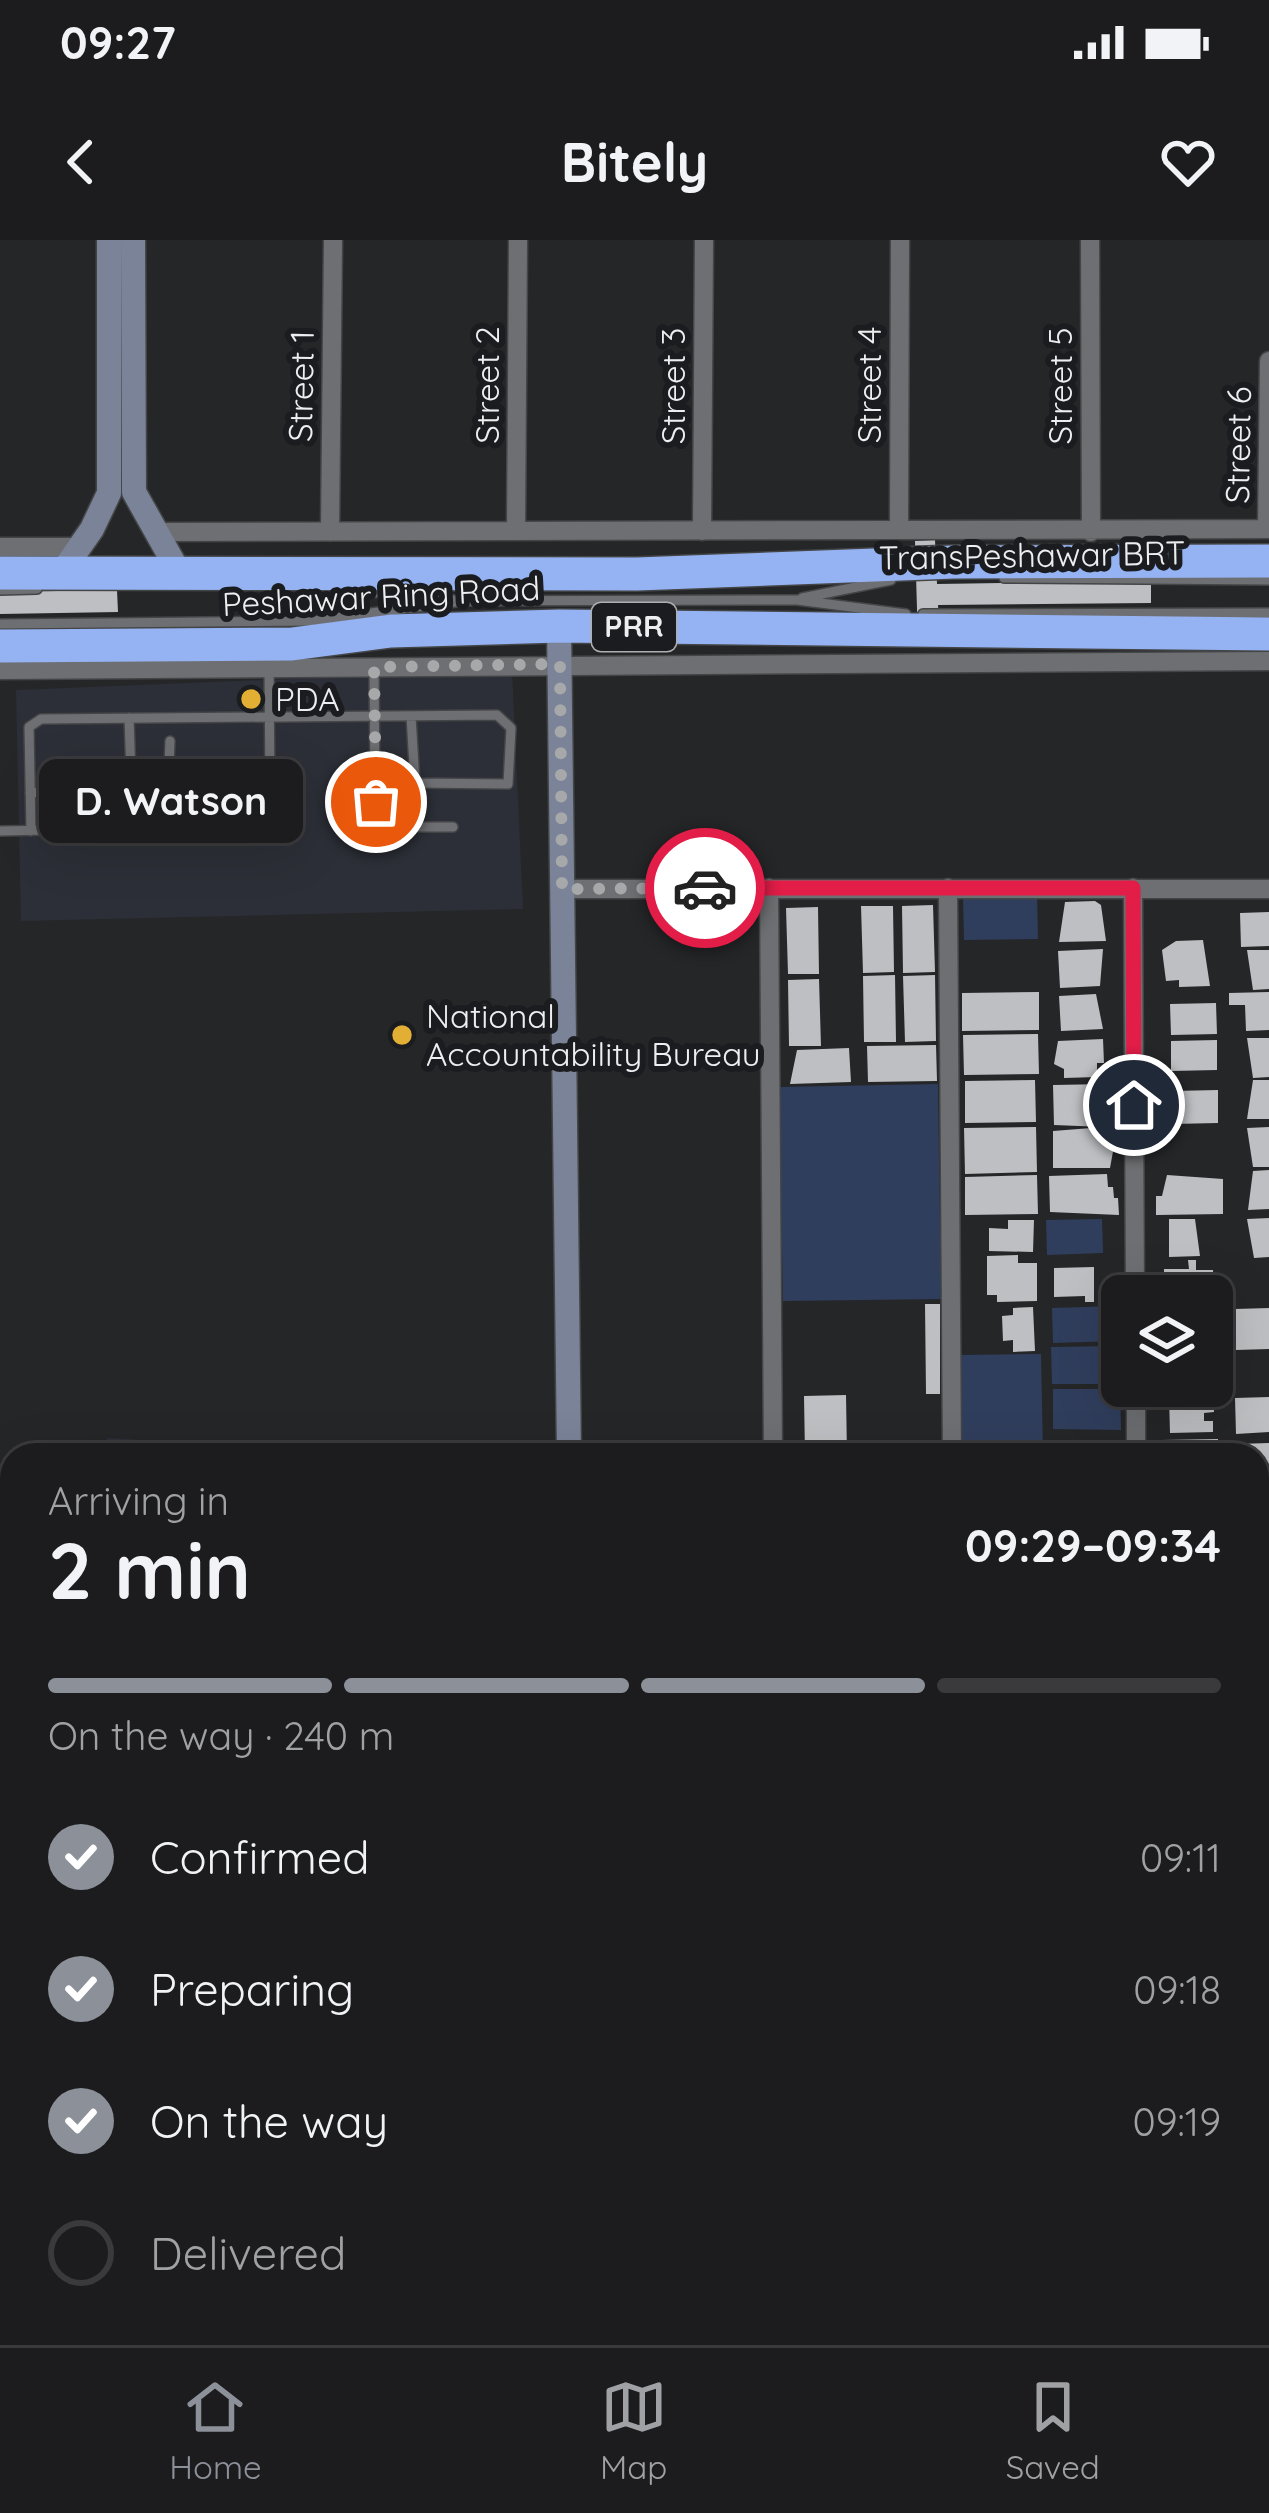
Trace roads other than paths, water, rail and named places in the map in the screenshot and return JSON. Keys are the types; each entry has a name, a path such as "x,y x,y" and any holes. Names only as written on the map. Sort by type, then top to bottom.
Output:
{"highway":[{"name":"Peshawar Ring Road","path":"0,573 333,569 638,574 954,562 1268,539"},
{"name":"Peshawar Ring Road","path":"0,646 292,644 391,632 559,626 1269,634"}],"street":[{"path":"0,547 63,569 109,493 110,240"},
{"path":"133,240 134,492 181,574"},
{"name":"Street 1","path":"330,532 333,240"},
{"name":"Street 2","path":"516,531 518,240"},
{"name":"Street 3","path":"702,531 704,240"},
{"name":"Street 4","path":"899,530 900,240"},
{"name":"Street 5","path":"1090,240 1091,532"},
{"name":"Street 6","path":"1268,539 1269,361"},
{"path":"154,532 899,530 1268,539"},
{"path":"559,626 568,1443"},
{"path":"0,670 1269,661"},
{"path":"769,888 773,1443"},
{"path":"949,888 952,1443"},
{"path":"1133,888 1135,1275"},
{"path":"562,889 1269,889"},
{"path":"1136,1407 1136,1443"}],"lane":[{"path":"0,590 63,569"},
{"name":"TransPeshawar BRT","path":"797,600 853,586 926,578"},
{"name":"TransPeshawar BRT","path":"994,578 1269,580"},
{"name":"TransPeshawar BRT","path":"139,588 302,585 463,601 797,600 900,614 1269,613"},
{"name":"TransPeshawar BRT","path":"0,624 310,621 463,601"},
{"path":"269,667 270,789"},
{"path":"374,667 376,802 381,814 408,827 453,827"},
{"path":"31,831 31,723 270,716 411,716 507,719 513,776 508,784 415,783 411,716"},
{"path":"30,793 126,787 131,775 129,718"},
{"path":"0,831 137,830 159,824 169,802 170,741"}],"place":[{"name":"PDA","path":"251,699"},
{"name":"D. Watson","path":"376,802"},
{"name":"National Accountability Bureau","path":"402,1035"}]}
